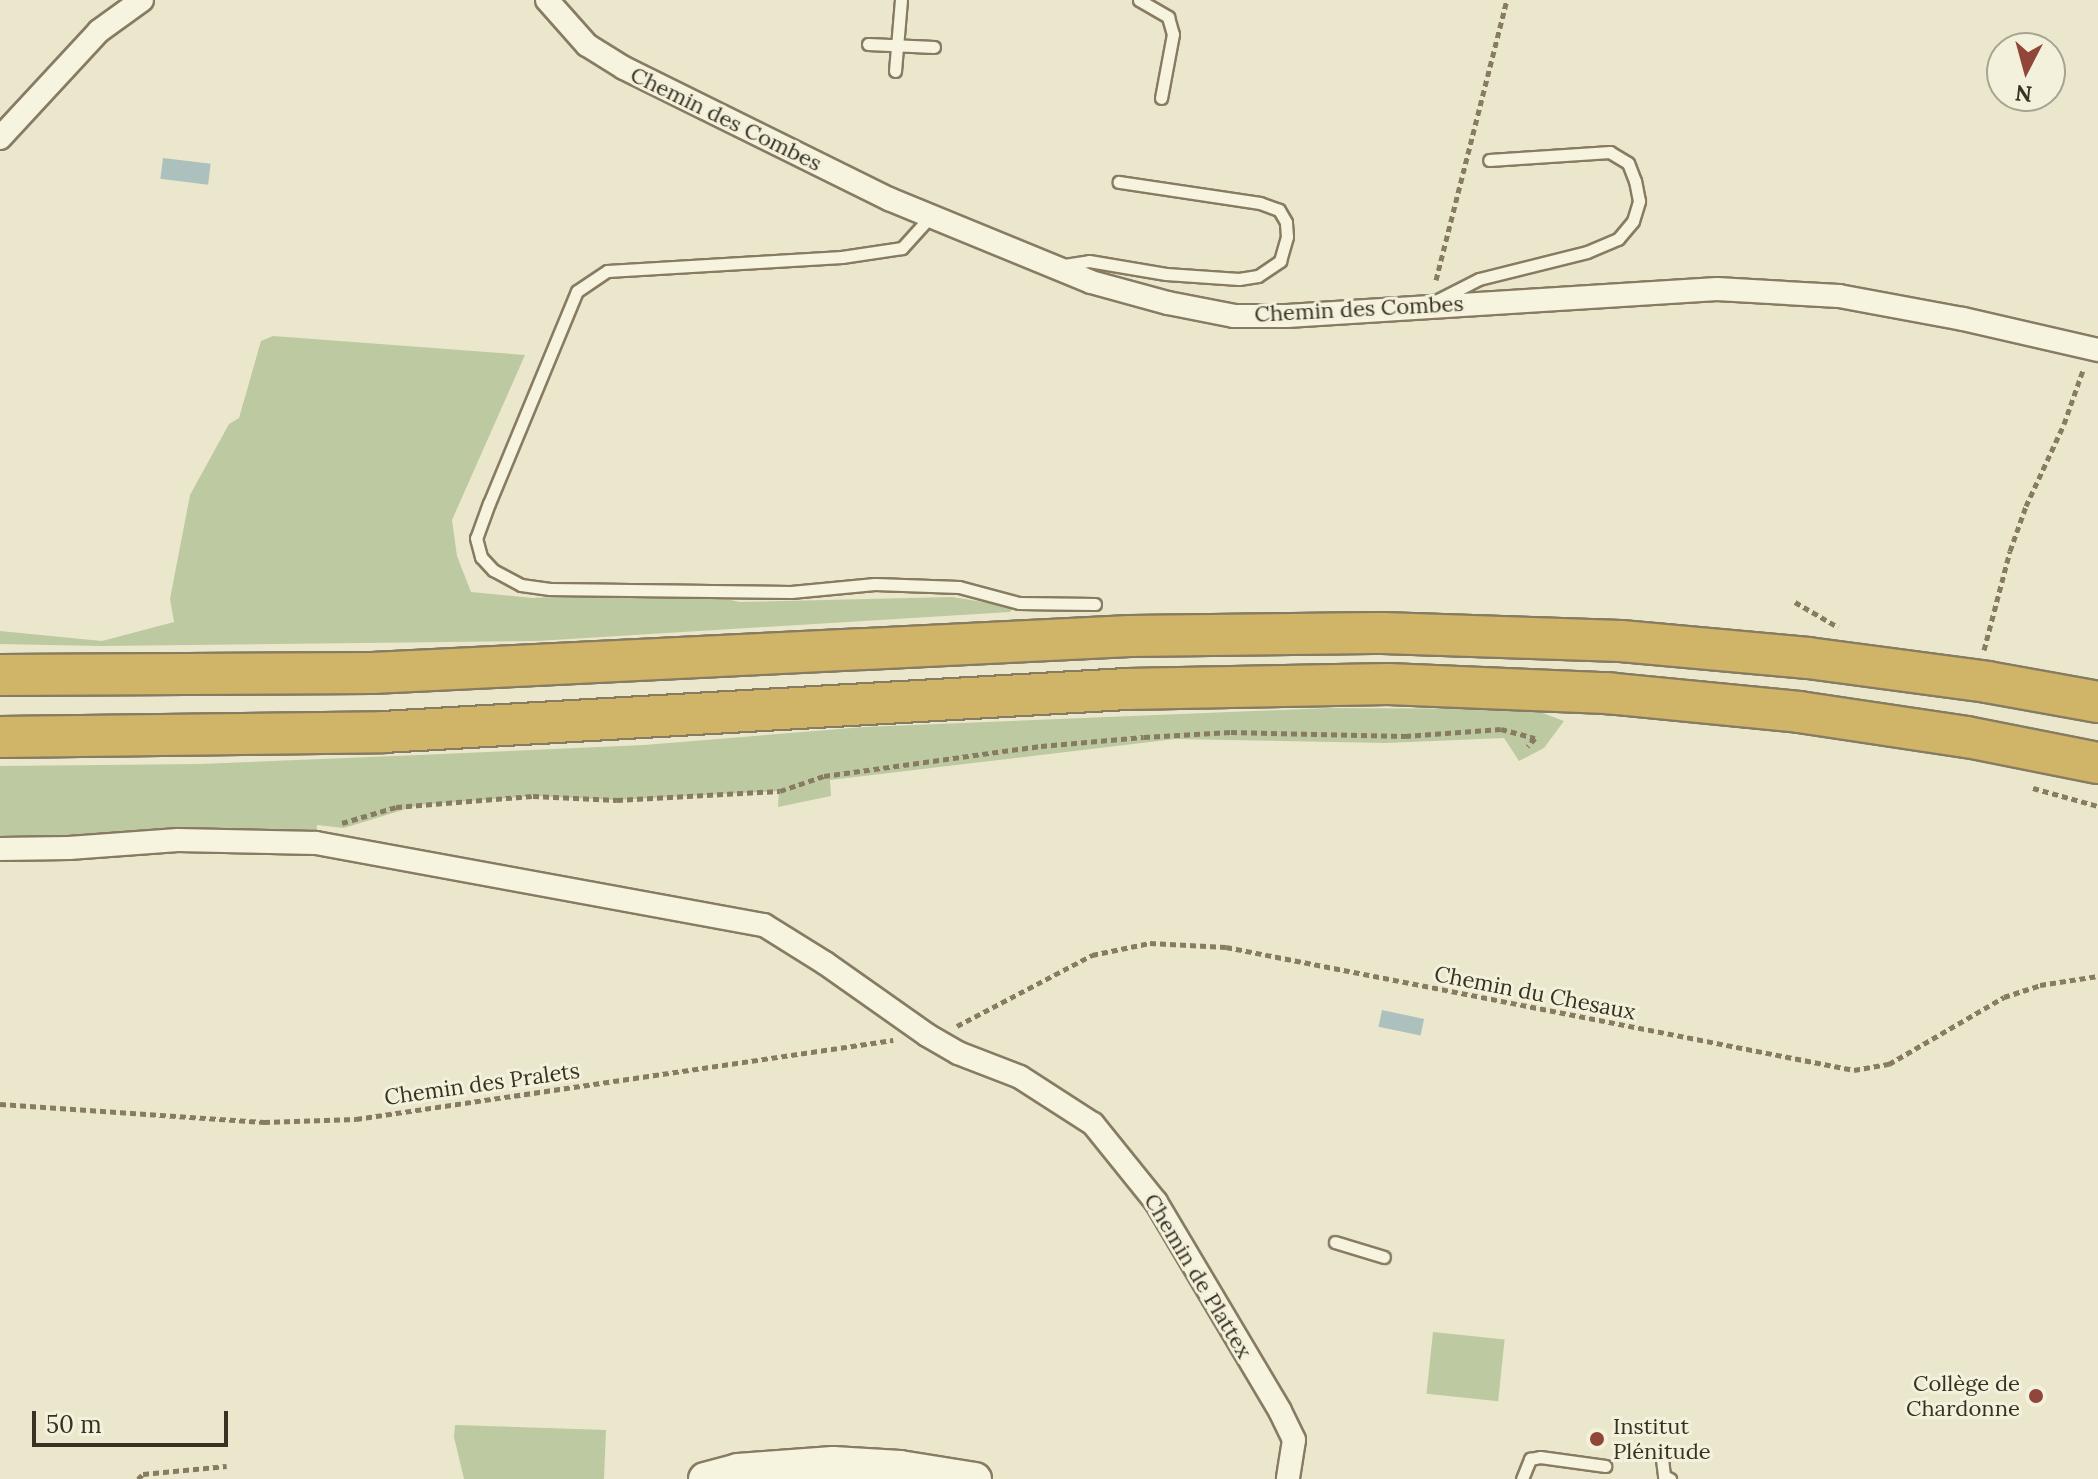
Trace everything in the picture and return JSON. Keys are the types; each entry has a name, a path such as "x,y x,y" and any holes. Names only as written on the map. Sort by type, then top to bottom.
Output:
{"highway":[{"path":"0,675 372,673 911,645 1253,633 1503,635 1808,658 1987,682 2098,702"},
{"path":"0,737 383,732 829,703 1252,685 1496,687 1606,693 1799,712 1967,737 2098,763"}],"street":[{"name":"Chemin des Combes","path":"547,0 587,45 624,68 930,217 1091,282 1168,303 1234,316 1287,316 1426,297 1717,289 1839,296 1963,319 2094,350"},
{"path":"0,138 99,31 139,1"},
{"name":"Chemin de Plattex","path":"0,849 69,848 178,840 316,843 764,925 825,963 927,1035 1020,1077 1093,1124 1156,1202 1280,1411 1294,1440 1288,1479"},
{"path":"705,1479 738,1470 833,1463 900,1467 975,1479"}],"lane":[{"path":"895,71 901,0"},
{"path":"1139,0 1168,17 1173,34 1161,98"},
{"path":"868,44 934,47"},
{"path":"1426,297 1479,279 1587,252 1618,239 1633,221 1639,201 1635,181 1628,163 1610,152 1489,160"},
{"path":"1054,267 1089,261 1166,274 1239,279 1258,276 1280,261 1287,237 1286,222 1279,210 1260,203 1119,182"},
{"path":"930,217 902,248 842,257 607,271 577,291 476,538 481,557 493,570 521,585 550,589 791,592 875,584 959,587 1019,603 1095,604"},
{"path":"1335,1242 1384,1257"},
{"path":"1522,1479 1530,1459 1540,1457 1605,1466"},
{"path":"1662,1459 1664,1476 1670,1479"}],"path":[{"path":"1426,297 1439,277 1507,0"},
{"path":"1983,655 2010,551 2026,506 2094,350"},
{"path":"316,843 320,829 396,807 533,796 617,800 780,791 824,776 1041,746 1144,737 1231,732 1405,736 1501,729 1535,738 1528,746"},
{"path":"2033,788 2098,806"},
{"name":"Chemin du Chesaux","path":"963,1024 1092,955 1150,943 1196,945 1226,947 1854,1070 1889,1064 2004,997 2040,985 2098,976"},
{"name":"Chemin des Pralets","path":"0,1104 264,1122 356,1119 927,1035 963,1024"},
{"path":"138,1479 143,1474 227,1466"}],"green space":[{"path":"273,336 525,355 452,520 457,556 471,592 533,598 640,592 706,595 740,602 952,597 1014,607 1010,612 537,641 101,646 0,644 0,631 102,641 174,622 170,599 190,495 229,424 239,418 261,341"},
{"path":"1330,708 1532,709 1564,721 1544,748 1519,761 1504,738 1385,743 1175,739 830,780 831,796 778,807 779,791 617,800 533,796 419,805 344,828 317,825 316,843 0,849 0,766 200,764 419,755 644,745 864,727"},
{"path":"1433,1332 1505,1340 1498,1401 1427,1394"},
{"path":"455,1425 606,1430 604,1479 464,1479 454,1437"}],"shaded area":[{"path":"163,158 211,164 208,185 160,179"},
{"path":"1382,1010 1424,1019 1421,1036 1378,1027"}],"place":[{"name":"Collège de Chardonne","path":"2036,1396"},
{"name":"Institut Plénitude","path":"1597,1439"}]}
